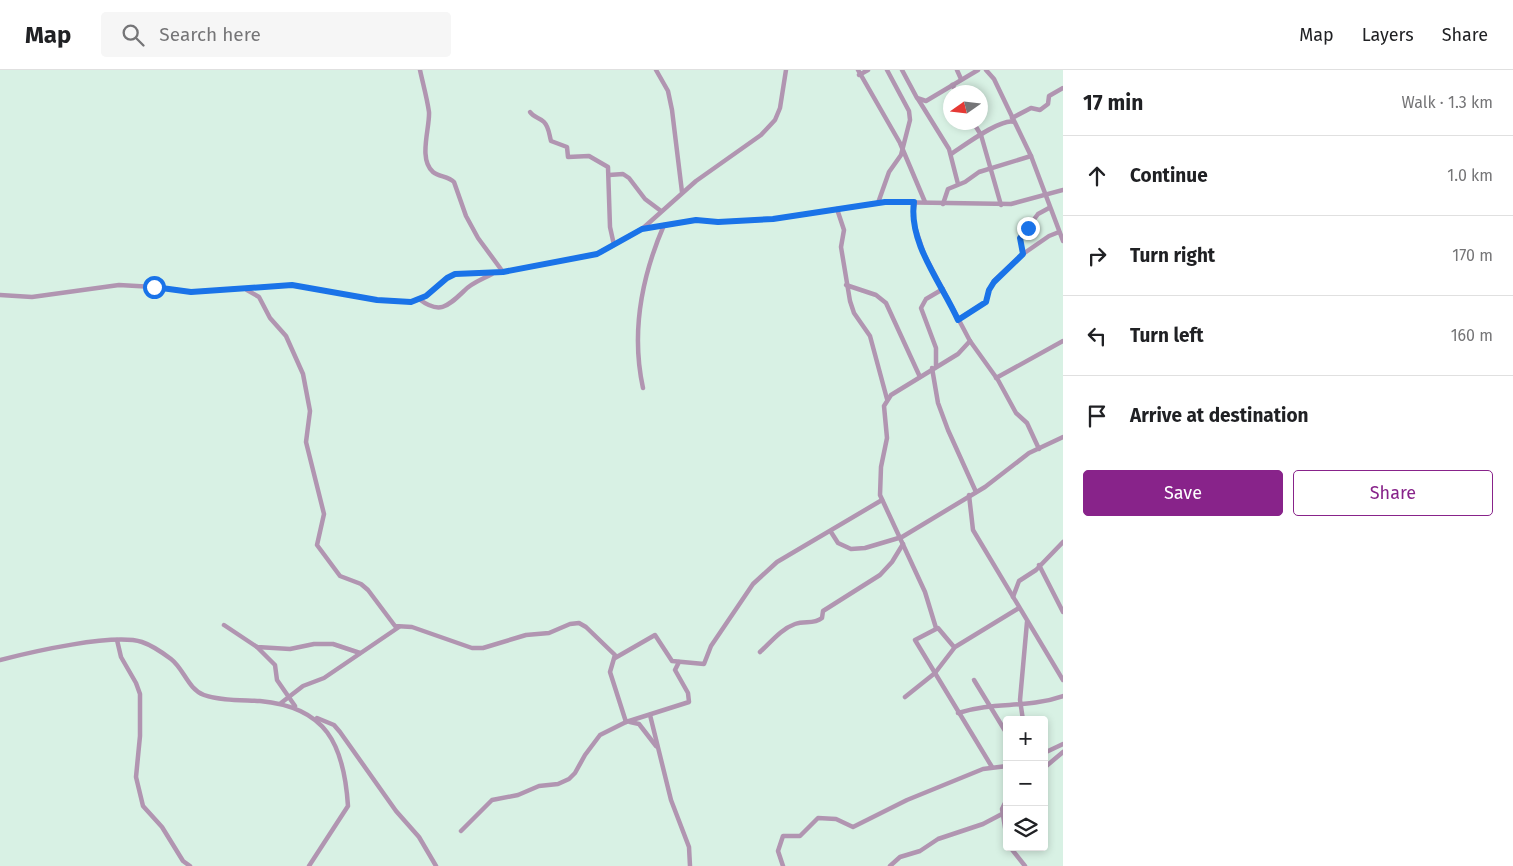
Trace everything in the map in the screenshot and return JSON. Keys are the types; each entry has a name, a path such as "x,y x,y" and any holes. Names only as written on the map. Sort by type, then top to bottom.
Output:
{"street":[{"path":"420,70 428,110 429,124 425,148 428,164 434,173 454,182 466,216 478,238 503,272"},
{"path":"656,70 668,91 682,192"},
{"path":"0,295 32,297 119,285 191,292 292,285 392,302 419,300 455,274 503,272 597,254 642,229 682,192 749,146 768,128 780,108 786,70"},
{"path":"868,70 858,72 900,143 902,152 925,202"},
{"path":"878,203 889,172 902,152 908,131 910,113 887,70"},
{"path":"902,70 951,154 958,184"},
{"path":"957,70 961,79"},
{"path":"952,85 978,70"},
{"path":"986,70 994,79 1031,156 1044,196 1063,241"},
{"path":"951,154 981,135 1007,121 1013,120 1032,108 1040,110 1048,104 1048,96 1063,88"},
{"path":"917,98 926,101 943,91"},
{"path":"530,112 533,116 544,122 549,131 551,141 567,147 568,156 590,156 608,167 610,227 614,245"},
{"path":"978,130 1001,205"},
{"path":"943,204 948,189 990,169 1031,156"},
{"path":"609,175 623,174 629,178 645,199 661,211"},
{"path":"642,229 696,220 718,222 773,219 878,203 925,202 1001,205 1063,190"},
{"path":"914,202 913,216 919,243 970,341 996,378 1016,413 1027,424 1039,449"},
{"path":"1023,254 1020,238 1038,214 1049,208"},
{"path":"837,209 844,230 841,247 846,285 854,313 870,336 882,372 887,399"},
{"path":"654,218 658,226"},
{"path":"643,388 638,359 638,314 655,248 664,225"},
{"path":"958,320 986,302 989,290 994,282 1023,254 1049,236 1059,232"},
{"path":"419,300 428,306 438,308 450,305 465,290 493,273"},
{"path":"846,285 876,294 886,303 920,377"},
{"path":"245,289 259,297 264,303 270,318 286,336 303,374 310,412 306,442 324,514 318,545 340,576 361,584 368,590 391,622 399,627 412,627 472,648 483,648 526,635 549,633 570,624 579,623 586,627 616,655 615,658"},
{"path":"943,289 926,299 921,308 936,348 934,367 938,403 976,492"},
{"path":"954,647 936,628 925,592 882,500 881,467 887,438 884,406 887,399 934,367 958,354 970,341"},
{"path":"996,378 1063,341"},
{"path":"831,532 841,546 851,549 865,548 900,538 940,516 1009,470 1029,453 1063,438"},
{"path":"969,495 973,530 1063,680"},
{"path":"628,722 610,672 610,665 615,658 655,635 670,660 698,665 706,663 711,646 761,574 782,559 831,532 882,500"},
{"path":"1013,597 1019,581 1040,565 1063,542"},
{"path":"760,652 785,629 797,623 809,624 818,621 822,618 823,611 880,575 892,562 903,544"},
{"path":"1040,565 1063,612"},
{"path":"905,697 935,673 954,647 1019,608"},
{"path":"1023,716 1022,664 1028,621"},
{"path":"224,625 257,646 275,665 277,680 295,706"},
{"path":"280,703 303,686 324,678 399,627"},
{"path":"936,628 915,640 992,767"},
{"path":"116,640 121,657 140,694 140,736 136,777 140,797 148,813 162,827 176,851 190,866"},
{"path":"0,660 47,648 116,640 133,640 148,645 171,659 180,668 192,687 204,695 295,706 334,725 396,811 419,837 436,866"},
{"path":"257,646 290,649 314,644 333,644 360,653"},
{"path":"461,831 492,800 518,795 539,786 558,784 569,779 600,735 628,722 689,702 688,693 675,670 679,662"},
{"path":"974,680 1003,727"},
{"path":"958,713 977,706 1022,705 1048,702 1063,696"},
{"path":"650,714 656,746 671,800 689,847 690,866"},
{"path":"309,866 348,806 343,765 329,737 315,717"},
{"path":"628,722 639,724 656,746"},
{"path":"1048,751 1063,744"},
{"path":"1048,765 1063,752"},
{"path":"784,866 778,851 784,835 800,836 816,820 824,817 836,819 854,827 907,800 992,767 1003,766"},
{"path":"1003,819 1002,814 1004,806"},
{"path":"890,866 900,857 920,851 938,839 983,824 1002,814"},
{"path":"1013,851 1025,866"}],"route":[{"path":"154,287 191,292 292,285 377,300 411,302 426,296 440,283 455,274 503,272 597,254 642,229 684,221 718,222 773,219 885,202 914,202 913,216 919,243 958,320 986,302 989,290 994,282 1023,254 1020,238 1028,228"}]}
